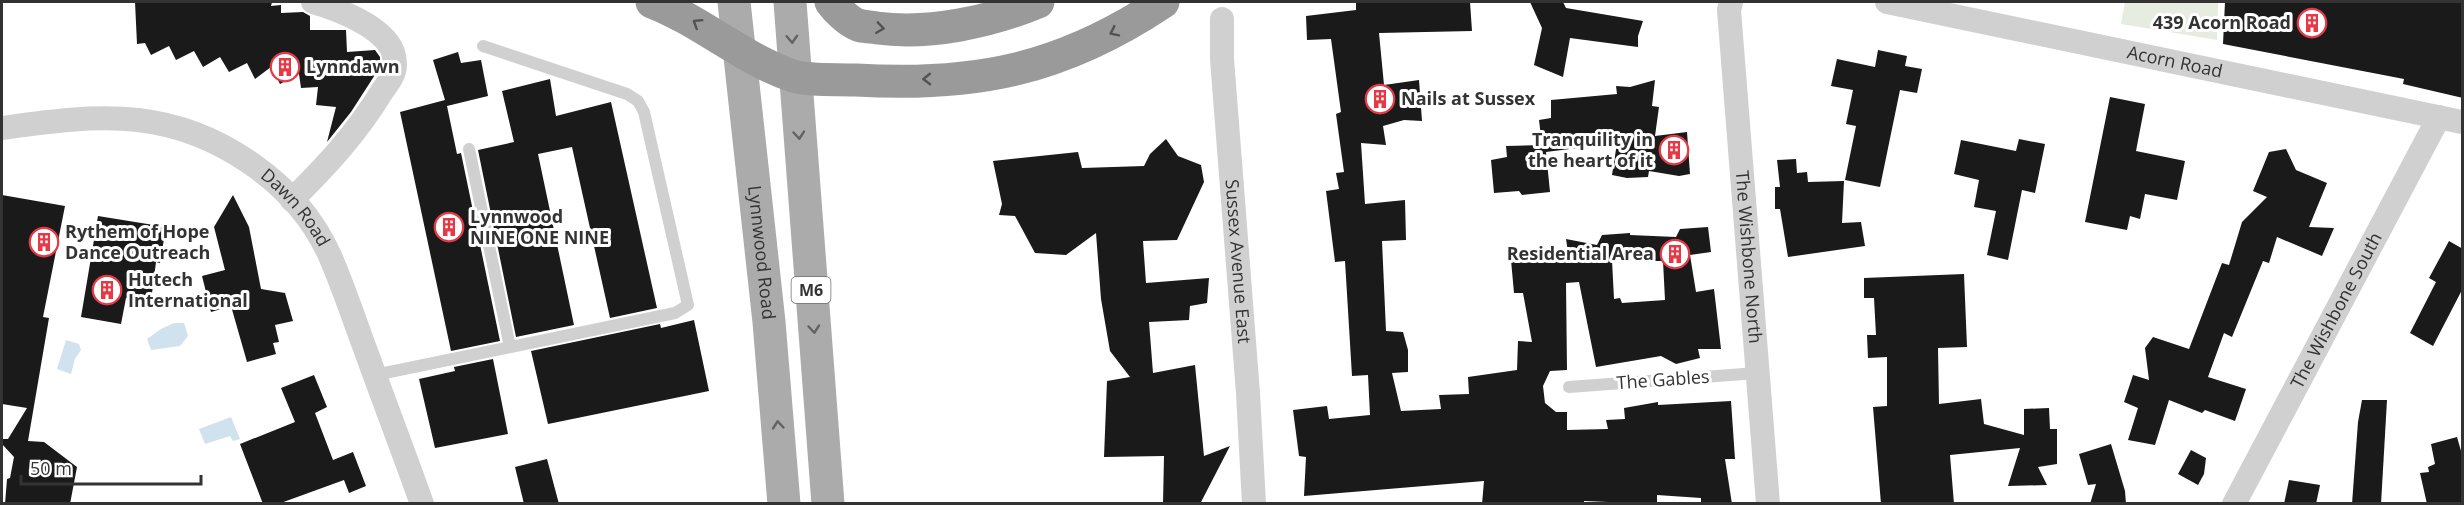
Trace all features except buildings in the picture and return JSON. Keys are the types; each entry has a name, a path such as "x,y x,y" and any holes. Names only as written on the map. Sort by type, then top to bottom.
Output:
{"highway":[{"path":"652,2 690,18 739,50 794,77 870,81 966,78 1002,73 1047,61 1079,49 1129,25 1163,2"},
{"path":"831,2 836,9 858,25 895,30 927,30 1001,15 1038,2"}],"main road":[{"name":"Lynnwood Road","path":"734,2 769,322 784,504"},
{"name":"M6","path":"790,2 828,504"}],"street":[{"path":"292,200 339,153 374,105 393,74 395,66 393,53 381,35 365,24 313,2"},
{"name":"Acorn Road","path":"1887,2 2463,122"},
{"name":"The Wishbone North","path":"1730,6 1767,504"},
{"name":"Sussex Avenue East","path":"1222,19 1222,59 1254,504"},
{"name":"The Wishbone South","path":"2234,504 2439,117"},
{"name":"Dawn Road","path":"2,128 108,119 165,124 223,146 254,165 304,213 330,254 422,504"}],"lane":[{"path":"375,375 675,314 686,308 688,301 644,112 638,101 627,93 483,46"},
{"path":"469,149 510,347"},
{"name":"The Gables","path":"1569,387 1757,374"}],"shaded area":[{"path":"2125,2 2218,2 2217,40 2121,24"}],"water":[{"path":"174,323 184,323 188,336 180,346 151,350 147,339"},
{"path":"66,340 79,344 81,350 75,359 71,374 57,369"},
{"path":"231,417 240,439 233,441 230,436 205,444 199,429"}],"place":[{"name":"439 Acorn Road","path":"2312,23"},
{"name":"Lynndawn","path":"285,67"},
{"name":"Nails at Sussex","path":"1380,99"},
{"name":"Tranquility in the heart of it","path":"1674,150"},
{"name":"Lynnwood NINE ONE NINE","path":"449,227"},
{"name":"Rythem of Hope Dance Outreach","path":"44,242"},
{"name":"Residential Area","path":"1675,254"},
{"name":"Hutech International","path":"107,290"}]}
